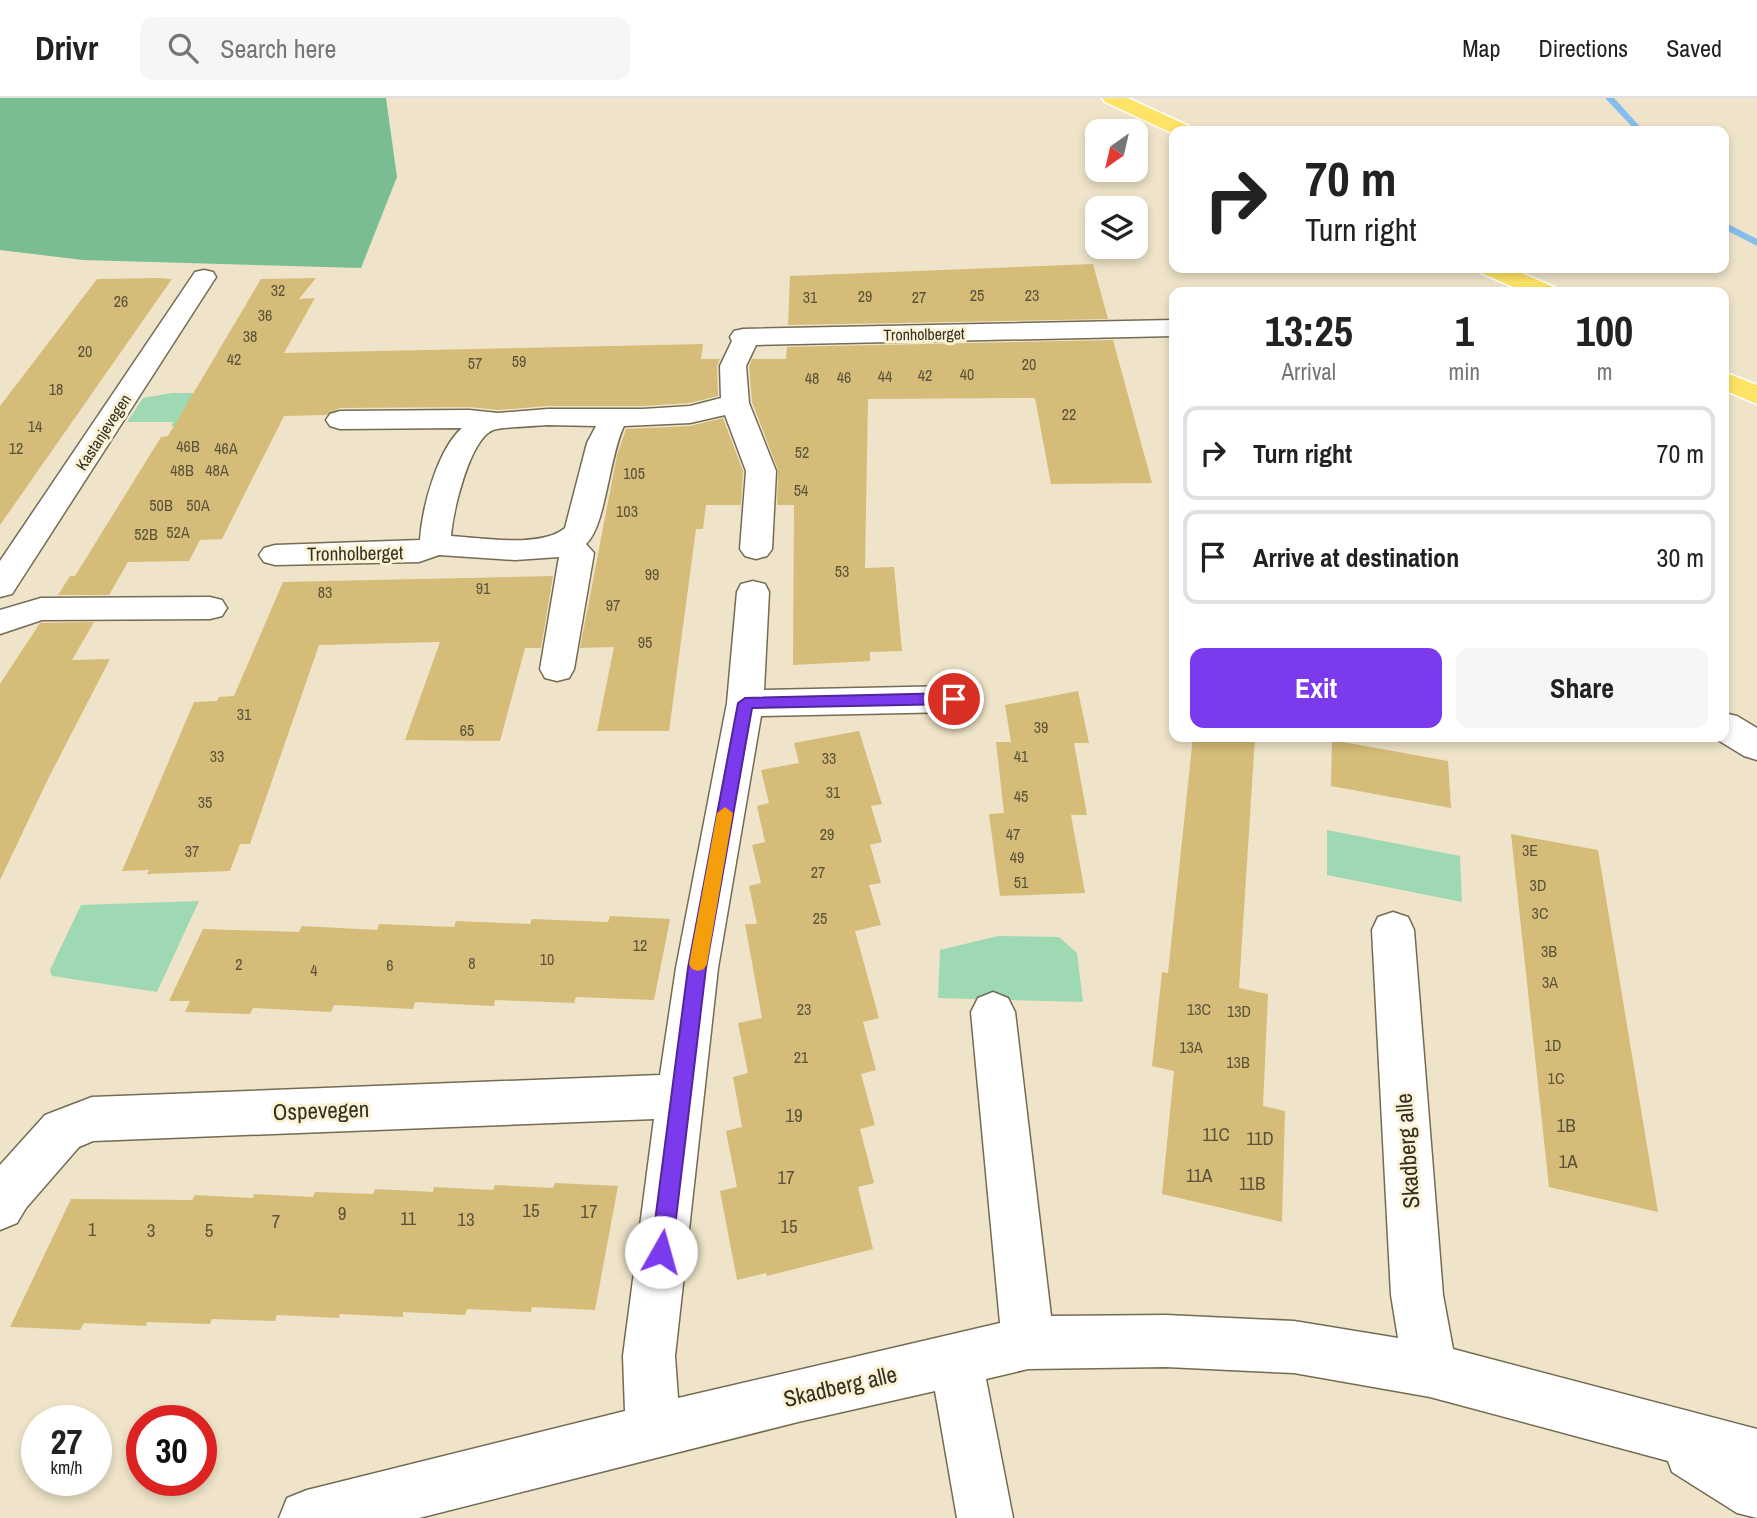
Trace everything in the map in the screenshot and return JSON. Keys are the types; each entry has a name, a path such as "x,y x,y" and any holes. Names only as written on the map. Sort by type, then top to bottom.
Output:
{"main road":[{"path":"1112,98 1173,126"},
{"path":"1501,273 1534,287"},
{"path":"1729,367 1757,380"},
{"path":"1729,382 1757,396"}],"street":[{"name":"Kastanjevegen","path":"0,586 204,277"},
{"name":"Tronholberget","path":"756,549 761,471 735,403 733,366 745,341 743,337 1169,328"},
{"path":"340,420 469,419 484,424 517,418 674,417 711,412 735,403"},
{"path":"557,669 578,553 564,546 580,532 600,443 615,416"},
{"path":"435,545 437,517 462,443 484,424"},
{"name":"Tronholberget","path":"275,555 419,552 435,545 515,550 564,546"},
{"path":"653,1431 649,1356 680,1096 697,968 745,703 754,592"},
{"path":"0,622 41,609 210,608"},
{"path":"745,703 954,699"},
{"path":"1729,729 1757,746"},
{"name":"Skadberg alle","path":"1394,930 1417,1295 1430,1370"},
{"path":"993,1012 1028,1343"},
{"name":"Ospevegen","path":"0,1206 9,1191 62,1131 92,1119 680,1096"},
{"name":"Skadberg alle","path":"307,1518 653,1431 1028,1343 1166,1341 1294,1347 1430,1370 1757,1457"},
{"path":"956,1359 985,1518"},
{"name":"Skadberg alle","path":"1660,1433 1757,1493"}],"green space":[{"path":"0,98 386,98 397,177 361,268 83,260 0,250"},
{"path":"172,393 214,393 194,426 171,426 173,422 127,422 143,398"},
{"path":"1327,830 1460,856 1462,902 1327,875"},
{"path":"199,901 157,992 52,976 50,970 81,905"},
{"path":"998,936 1059,937 1077,953 1083,1002 938,998 940,950"}],"building":[{"path":"1093,264 1108,319 788,325 790,276"},
{"path":"316,278 299,299 315,298 284,353 703,344 701,359 720,359 717,366 718,396 690,403 643,406 548,406 498,410 469,407 340,408 326,415 284,416 222,539 200,540 189,561 128,562 109,595 58,595 70,576 75,576 161,437 168,436 261,279"},
{"path":"97,279 172,279 0,525 0,406"},
{"path":"1113,340 1152,483 1051,484 1035,398 868,399 865,568 894,567 902,651 870,652 870,661 793,665 794,505 777,505 778,470 752,402 749,366 752,359 786,359 787,347"},
{"path":"723,418 743,471 741,505 706,505 703,529 696,529 669,731 597,731 614,647 580,648 617,455 626,429 690,426"},
{"path":"553,576 541,648 525,648 500,741 405,740 440,642 319,645 250,844 240,844 230,871 147,874 149,870 122,871 194,702 217,701 219,697 234,696 283,582"},
{"path":"94,622 72,660 110,659 0,880 0,684 40,623"},
{"path":"1078,691 1089,743 1074,743 1087,815 1071,815 1085,893 1000,896 989,814 1004,813 996,742 1011,742 1005,705"},
{"path":"859,731 882,804 871,806 882,842 870,845 881,883 869,885 881,925 855,931 879,1018 863,1022 876,1070 861,1074 875,1125 860,1129 874,1183 858,1187 873,1249 767,1276 766,1273 737,1280 720,1191 737,1187 726,1131 742,1127 733,1077 748,1073 738,1023 762,1018 745,924 757,924 749,886 761,883 752,845 765,842 757,806 769,803 761,770 799,763 794,743"},
{"path":"1192,742 1255,742 1239,988 1268,994 1263,1106 1285,1111 1282,1222 1162,1194 1174,1071 1152,1066 1162,972 1168,973"},
{"path":"1332,742 1448,761 1451,808 1331,786"},
{"path":"1511,834 1598,850 1658,1212 1549,1187"},
{"path":"610,916 670,919 654,1000 576,997 574,1003 495,1000 494,1006 415,1002 413,1009 334,1005 331,1012 253,1008 250,1014 185,1012 190,1001 169,1001 203,929 299,932 302,926 377,930 379,924 454,927 456,921 530,924 532,919 608,922"},
{"path":"555,1183 618,1186 595,1310 532,1307 531,1312 467,1309 465,1315 403,1312 403,1317 277,1315 275,1321 212,1319 210,1324 147,1322 146,1326 84,1323 80,1330 10,1327 71,1199 192,1200 195,1195 253,1198 254,1194 313,1197 315,1192 373,1194 375,1189 433,1192 434,1187 493,1190 495,1185 553,1188"}],"waterway":[{"path":"1609,98 1635,126"},
{"path":"1729,228 1757,243"}],"slow traffic":[{"path":"698,964 725,813"}],"route":[{"path":"661,1252 697,968 745,703 954,699"}]}
